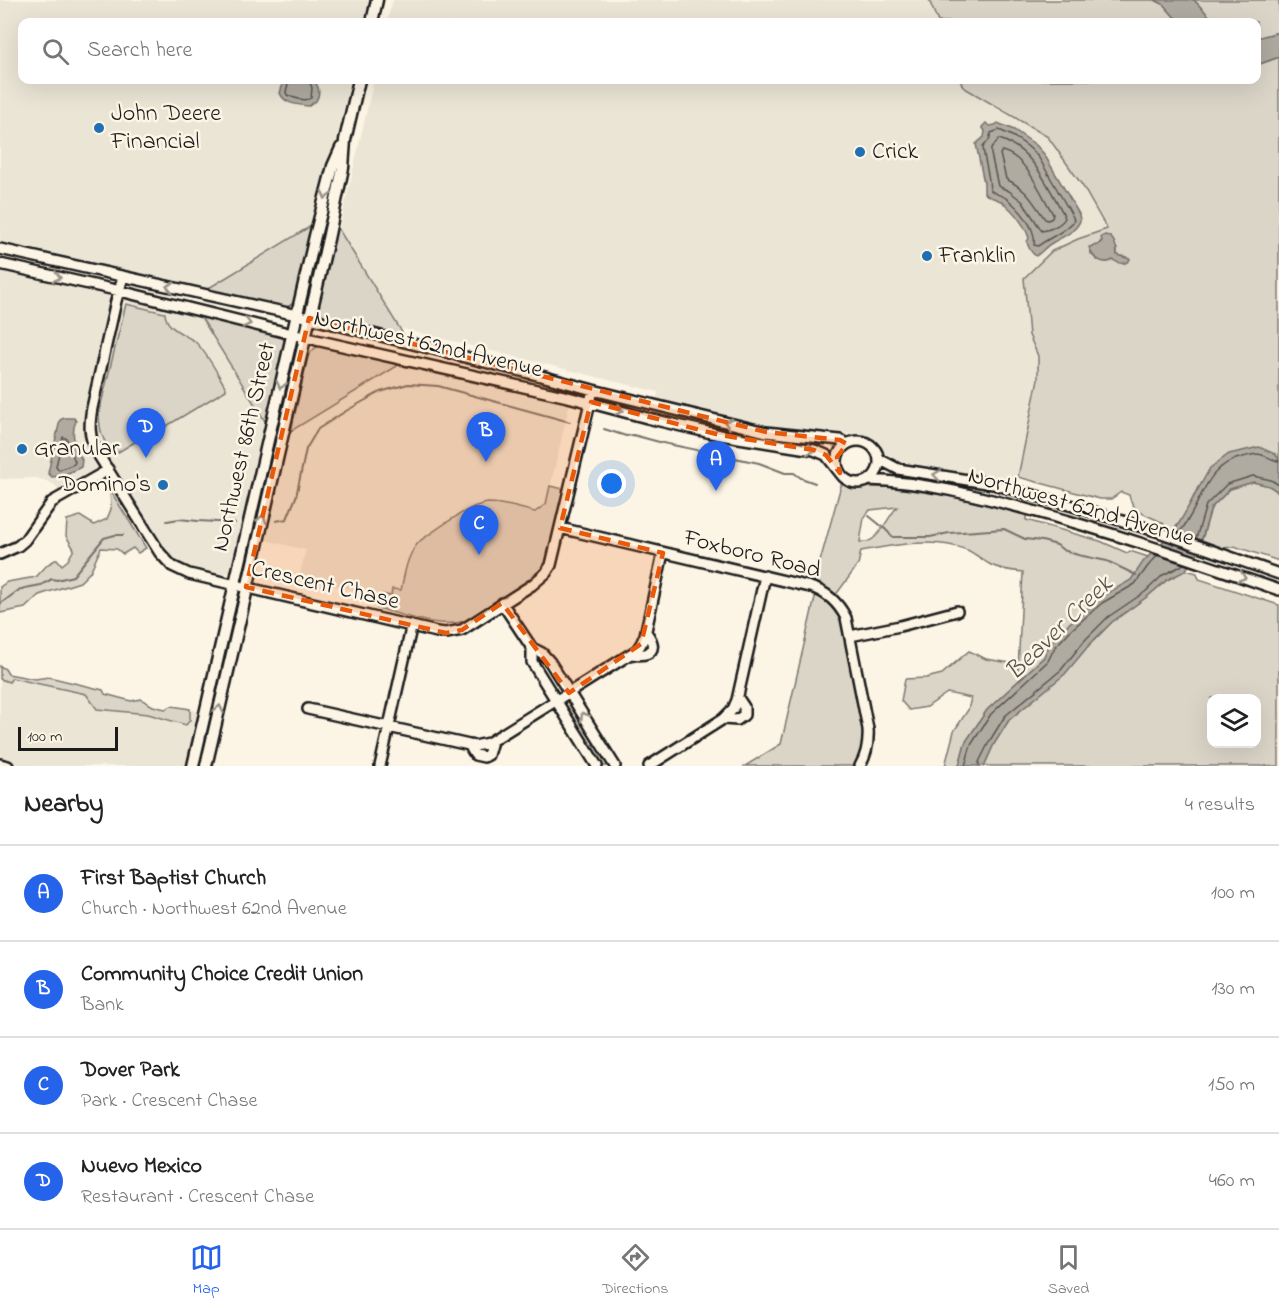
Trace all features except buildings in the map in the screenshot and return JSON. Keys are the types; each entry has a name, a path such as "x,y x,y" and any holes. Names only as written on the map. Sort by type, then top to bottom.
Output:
{"main road":[{"path":"373,18 377,0"},
{"name":"Northwest 86th Street","path":"206,766 343,168 345,140 358,84"},
{"name":"Northwest 86th Street","path":"193,766 292,334 333,166 345,140"}],"street":[{"name":"Northwest 62nd Avenue","path":"0,249 297,315 766,432 840,440 847,444"},
{"name":"Northwest 62nd Avenue","path":"0,264 591,402 720,435 814,450 826,455 840,473"},
{"name":"Crescent Chase","path":"123,277 89,424 92,441 165,560 180,571 234,585 446,633 462,630 532,585 546,573 554,556 593,390"},
{"path":"855,441 863,441 871,445 879,459 876,475 861,483 845,480 837,465 840,449 855,441"},
{"name":"Northwest 62nd Avenue","path":"879,459 898,469 993,484 1073,506 1156,531 1279,574"},
{"path":"0,554 26,540 48,507 58,498 108,469"},
{"name":"Northwest 62nd Avenue","path":"869,480 943,488 1079,523 1279,590"},
{"name":"Foxboro Road","path":"560,528 813,588 830,596 846,618 868,735 866,754 860,766"},
{"path":"308,709 469,745 482,745 492,741 632,654 642,644 663,552"},
{"path":"650,766 723,719 733,710 738,698 765,576"},
{"path":"502,603 532,648 546,656 615,766"},
{"path":"850,636 957,611"},
{"path":"380,766 410,625"},
{"path":"532,648 532,662 597,766"},
{"path":"0,764 9,766"}],"highlighted area":[{"path":"309,318 766,432 840,440 847,444 837,457 840,473 826,455 814,450 720,435 591,402 560,528 663,553 641,644 569,693 502,603 462,630 446,633 246,587"}],"shaded area":[{"path":"0,0 369,0 365,18 18,18 18,84 350,84 314,224 204,291 0,245"},
{"path":"393,0 929,0 936,18 388,18"},
{"path":"929,0 1155,0 1163,4 1175,18 936,18"},
{"path":"1194,0 1279,0 1279,32 1261,37 1261,18 1210,17"},
{"path":"1279,58 1279,459 1275,454 1198,487 1184,516 1172,531 1161,527 1164,524 1138,511 1129,495 1121,492 1111,499 1100,499 1018,477 1038,379 1038,356 1029,335 1024,278 1052,251 1107,229 1082,185 1048,137 963,87 962,84 1261,84 1261,64","holes":["1102,240 1117,249 1117,255 1127,257 1097,260 1091,254 1092,246 1098,245"]},
{"path":"373,84 962,84 963,87 1048,137 1082,185 1108,229 1078,239 1029,335 1038,356 1038,379 1017,486 901,465 891,459 872,438 863,435 793,431 657,399 658,392 399,328 339,230"},
{"path":"314,224 296,301 287,307 204,291"},
{"path":"336,225 405,337 329,319 320,312 317,303"},
{"path":"0,268 103,291 111,302 86,418 86,428 100,463 99,469 58,491 56,486 36,478 0,479"},
{"path":"126,301 146,301 199,314 268,426 233,571 228,573 191,567 171,557 98,442 95,420 120,309"},
{"path":"126,304 165,313 172,327 194,341 203,350 226,390 165,427 162,423 155,427 153,425 137,434 140,439 115,454 102,435 99,412"},
{"path":"199,314 283,338 286,345 268,426"},
{"path":"323,345 402,363 291,431 308,357 310,352"},
{"path":"402,363 570,402 546,504 535,512 497,503 474,507 421,539 409,557 401,591 391,596 363,590 362,592 299,577 306,550 262,539 278,471 291,431"},
{"path":"842,482 849,486 859,487 917,489 1026,514 1026,520 1100,541 1127,553 1130,551 1148,557 1131,580 1065,627 1050,643 1044,657 987,710 965,743 959,766 945,766 954,731 968,710 971,698 947,693 927,707 909,710 901,701 905,679 926,678 942,674 969,651 986,659 1016,664 1017,671 1023,572 995,567 955,546 914,543 861,551 858,565 835,596 814,583","holes":["897,507 874,538 860,542 864,518 870,510"]},
{"path":"1253,482 1271,487 1279,495 1279,561 1234,546 1223,548 1202,540 1211,508 1230,489"},
{"path":"550,486 564,489 546,564 534,578 465,621 455,623 421,620 377,608 381,594 391,596 392,589 401,590 410,557 421,540 454,518 481,504 500,504 535,512 546,504"},
{"path":"110,490 146,548 138,553 133,548 123,554 117,549 101,548 90,572 80,582 39,595 25,608 0,613 0,587 7,582 36,577 48,564 57,559 62,565 68,560 74,549 66,536 67,520 80,516 94,525 107,519 111,509"},
{"path":"1186,570 1197,573 1199,579 1279,605 1279,766 984,766 1009,720 1045,690 1112,622 1167,580"},
{"path":"816,593 833,606 843,625 864,735 861,753 854,766 745,766 781,744"},
{"path":"0,666 8,674 35,679 49,677 103,690 105,694 131,701 141,699 153,706 165,709 172,706 190,709 190,720 186,725 148,714 97,709 86,694 12,678 9,682 0,679"},
{"path":"12,678 86,694 97,709 148,714 186,725 190,720 190,709 201,713 189,766 0,766 0,679 8,682"},
{"path":"566,701 570,701 612,766 601,766 564,707"}],"water":[{"path":"1155,0 1194,0 1211,18 1175,18 1163,4"},
{"path":"1279,32 1279,58 1261,64 1261,37"},
{"path":"283,84 316,84 319,90 316,101 309,106 285,100 280,93"},
{"path":"986,123 990,126 998,123 1014,130 1036,145 1044,154 1079,214 1080,221 1075,229 1050,244 1036,256 1028,246 1029,238 1025,228 1014,213 1002,202 984,193 976,144 984,137 985,131 982,127"},
{"path":"1105,235 1116,245 1117,255 1130,259 1129,261 1105,262 1095,258 1089,247 1098,245 1102,241 1101,237"},
{"path":"74,418 76,421 73,436 82,460 81,467 52,477 48,473 60,420"},
{"path":"1259,447 1275,454 1279,459 1279,495 1269,486 1253,482 1230,489 1211,508 1197,555 1185,571 1167,580 1112,622 1065,674 1009,720 984,766 959,766 965,743 987,710 1044,657 1050,643 1065,627 1099,598 1131,580 1143,562 1177,527 1210,468 1229,454"}],"waterway":[{"path":"276,521 287,519 296,497 306,449 318,429 380,392 408,384 438,386 570,422"},
{"path":"604,429 626,436 633,435 759,463 785,473 794,473 815,483"},
{"name":"Beaver Creek","path":"869,516 893,537 930,537 949,533 1004,529 1025,539 1057,545 1063,550 1078,555 1107,561 1136,575"},
{"path":"167,521 179,519 235,523"},
{"path":"0,604 19,590 41,585 52,579 73,576 104,538 123,535"}],"place":[{"name":"John Deere Financial","path":"99,128"},
{"name":"Crick","path":"860,152"},
{"name":"Franklin","path":"927,256"},
{"name":"Granular","path":"22,449"},
{"name":"Nuevo Mexico","path":"146,458"},
{"name":"Community Choice Credit Union","path":"486,462"},
{"name":"Domino's","path":"163,485"},
{"name":"First Baptist Church","path":"716,491"},
{"name":"Dover Park","path":"479,555"}]}
